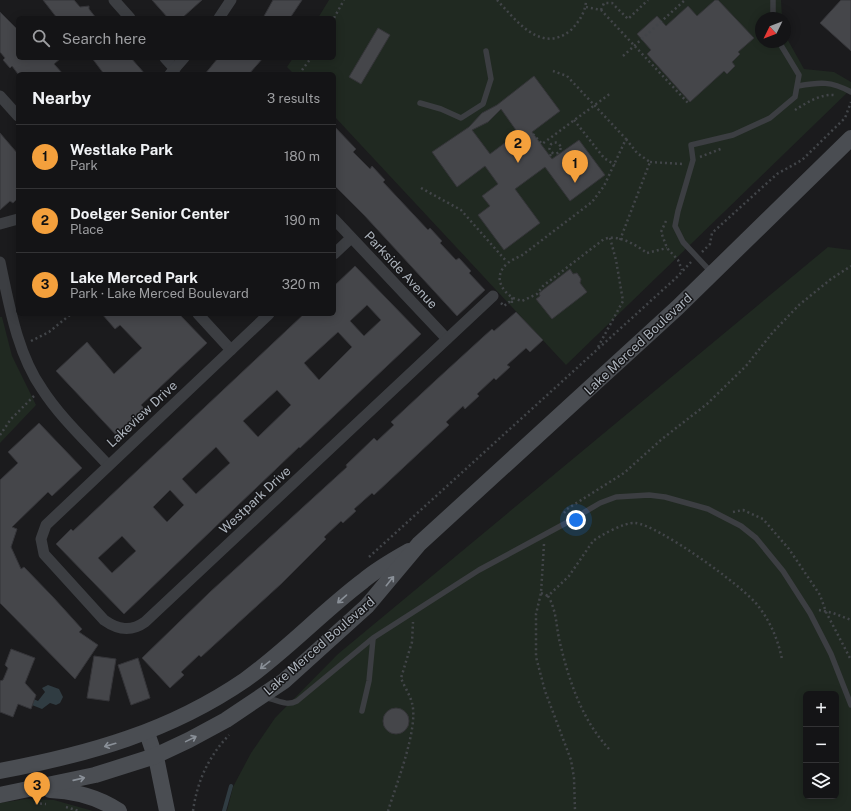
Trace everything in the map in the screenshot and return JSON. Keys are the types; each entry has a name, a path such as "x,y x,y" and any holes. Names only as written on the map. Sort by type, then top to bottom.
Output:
{"main road":[{"name":"Lake Merced Boulevard","path":"0,795 30,796 155,756 214,727 261,697 294,672 367,606 419,544 713,274 851,138"},
{"name":"Lake Merced Boulevard","path":"0,771 88,751 147,733 198,709 245,679 268,662 363,580 419,544"},
{"path":"147,733 155,756 166,811"},
{"path":"30,796 78,793 96,798 119,811"}],"street":[{"path":"114,0 128,16"},
{"path":"220,16 231,0"},
{"path":"166,60 172,72 182,60"},
{"path":"0,96 16,114"},
{"path":"0,224 16,220"},
{"name":"Parkside Avenue","path":"336,221 447,339"},
{"path":"336,252 352,238"},
{"path":"0,262 22,345 32,372 41,388 64,418 108,465"},
{"name":"Westpark Drive","path":"41,539 44,554 48,560 104,620 117,628 126,629 139,626 493,296"},
{"path":"200,316 231,350"},
{"name":"Lakeview Drive","path":"41,539 46,525 51,519 268,316"}],"lane":[{"path":"773,0 773,12"},
{"path":"713,274 683,242 675,226 678,211 694,160 691,146 733,135 770,118 795,98 799,75 783,48"},
{"path":"420,103 441,109 461,118 483,104 491,79 486,51"},
{"path":"798,86 819,82 837,84 851,92"},
{"path":"261,697 272,698 285,704 297,701 373,638 479,570 600,503 616,496 633,495 665,497 708,509 725,517 756,538 770,553 806,608 831,654 851,705"},
{"path":"362,711 369,681 373,638"}],"path":[{"path":"335,16 344,0"},
{"path":"497,0 528,32 547,38 558,38 575,26 586,7 586,0"},
{"path":"601,10 604,3 612,3 628,19 648,0"},
{"path":"624,56 685,0"},
{"path":"586,7 601,10 689,104"},
{"path":"300,72 310,60"},
{"path":"553,71 567,76 626,139 637,153 650,162 682,164 728,146"},
{"path":"533,134 542,144 611,93"},
{"path":"793,112 806,103 827,95 842,96"},
{"path":"366,560 677,277 682,270 710,244 712,233 777,174 802,160 845,118 850,102 846,99"},
{"path":"574,120 604,158 615,165"},
{"path":"548,139 550,144 549,148 552,152"},
{"path":"421,188 461,210 507,262 520,256 592,202 604,186 626,139"},
{"path":"550,144 555,142 560,146 558,152 552,152"},
{"path":"550,156 552,152"},
{"path":"620,240 650,162"},
{"path":"680,171 682,164"},
{"path":"667,219 661,232 667,248 678,260 682,270"},
{"path":"597,350 623,301 616,260 610,237"},
{"path":"513,298 522,301 537,294 543,286 604,239 610,237 633,243 647,253 667,248"},
{"path":"575,811 574,778 571,760 545,691 536,657 536,614 541,593 544,544 549,532 567,509 624,473 662,438 707,404 746,366 773,332 799,305 831,279 851,266"},
{"path":"22,345 49,332 69,316"},
{"path":"0,435 11,419 41,388"},
{"path":"725,517 732,512 743,510 763,519 789,549 806,572 820,595 826,612 851,660"},
{"path":"548,596 569,576 593,541 629,523 636,523 662,535 690,551 750,596 759,607 769,624 779,644 782,659"},
{"path":"541,593 548,596 554,605 560,643 586,719 609,749"},
{"path":"806,608 826,612 851,620"},
{"path":"388,811 410,738 414,718 412,702 401,678 414,633 414,623 409,615"},
{"path":"193,811 201,777 214,754 233,732"},
{"path":"30,796 47,804"},
{"path":"60,806 79,811"}],"shaded area":[{"path":"329,0 781,0 782,12 755,12 755,48 791,48 791,46 804,69 834,72 851,82 851,89 566,365 336,118 336,72 292,72 287,67 292,60 336,60 336,16 319,16"},
{"path":"828,247 851,250 851,811 227,811 233,787 251,753 275,718 338,654"},
{"path":"0,317 2,317 12,356 36,405 0,443"},
{"path":"48,685 59,689 63,697 60,703 56,705 50,703 42,709 27,703 29,697 38,701 45,692 42,688"},
{"path":"26,799 54,800 93,811 0,811 0,803"}],"building":[{"path":"43,0 74,0 80,7 89,6 89,9 94,16 55,16"},
{"path":"152,0 202,0 184,16 166,16"},
{"path":"273,0 302,0 291,16 264,16"},
{"path":"715,0 718,0 754,38 738,52 740,54 732,62 735,66 727,74 724,71 690,102 647,54 651,50 637,34 657,16 666,26 688,6 697,16"},
{"path":"841,0 851,0 851,51 820,23"},
{"path":"0,12 16,28 16,60 59,60 54,64 61,72 16,72 12,66 10,68 3,60 5,58 0,52"},
{"path":"378,28 390,35 361,84 349,77"},
{"path":"94,60 133,60 143,72 102,72"},
{"path":"216,60 261,60 251,72 207,72"},
{"path":"534,76 560,111 532,132 552,159 579,140 605,175 570,201 545,167 515,189 540,223 504,250 478,215 490,206 482,196 498,184 485,166 457,187 432,152 469,127 482,113 497,105","holes":["501,109 518,133 490,154 472,130 488,122"]},
{"path":"336,128 356,149 353,152 370,169 372,166 385,180 383,182 428,230 430,228 442,241 440,243 456,260 459,258 471,271 469,273 485,290 457,316 364,215 336,187"},
{"path":"0,133 16,152 16,200 13,203 10,201 0,210"},
{"path":"355,266 421,334 300,448 299,447 124,614 56,544 71,529 73,531 302,316 336,316 336,284","holes":["367,305 381,320 364,336 350,321","338,332 352,347 319,380 304,363","277,390 291,405 258,437 243,421","216,447 230,463 196,494 182,479","170,490 184,505 167,522 153,507","122,536 136,551 112,573 98,558"]},
{"path":"570,269 573,274 577,273 581,279 580,283 587,292 552,319 536,299 540,296 539,293"},
{"path":"516,312 543,340 530,352 526,348 507,365 510,367 496,380 494,378 477,394 479,396 465,409 463,406 446,422 449,425 374,495 372,493 354,509 356,511 343,523 341,521 324,537 326,539 281,584 201,657 199,655 181,672 184,675 170,688 142,658 210,592 347,467 346,465 374,438 377,441 394,425 391,422 435,381 492,329 494,331"},
{"path":"104,316 181,316 207,343 141,405 146,410 118,437 56,371 87,342 114,374 142,348 120,325 115,329"},
{"path":"39,423 82,468 52,496 48,492 12,527 17,529 11,547 21,569 24,567 53,597 82,629 79,632 98,645 75,679 0,603 0,480 18,463 8,452"},
{"path":"11,649 35,658 25,683 36,695 31,709 18,704 13,717 0,712 0,681 3,680 8,668 5,665"},
{"path":"94,656 116,659 109,701 87,698"},
{"path":"138,658 150,698 131,705 118,665"},
{"path":"396,708 405,712 409,721 405,730 396,734 387,730 383,721 387,712"}],"waterway":[{"path":"224,811 231,786"}],"place":[{"name":"Doelger Senior Center","path":"518,163"},
{"name":"Westlake Park","path":"575,183"},
{"name":"Lake Merced Park","path":"37,805"}]}
